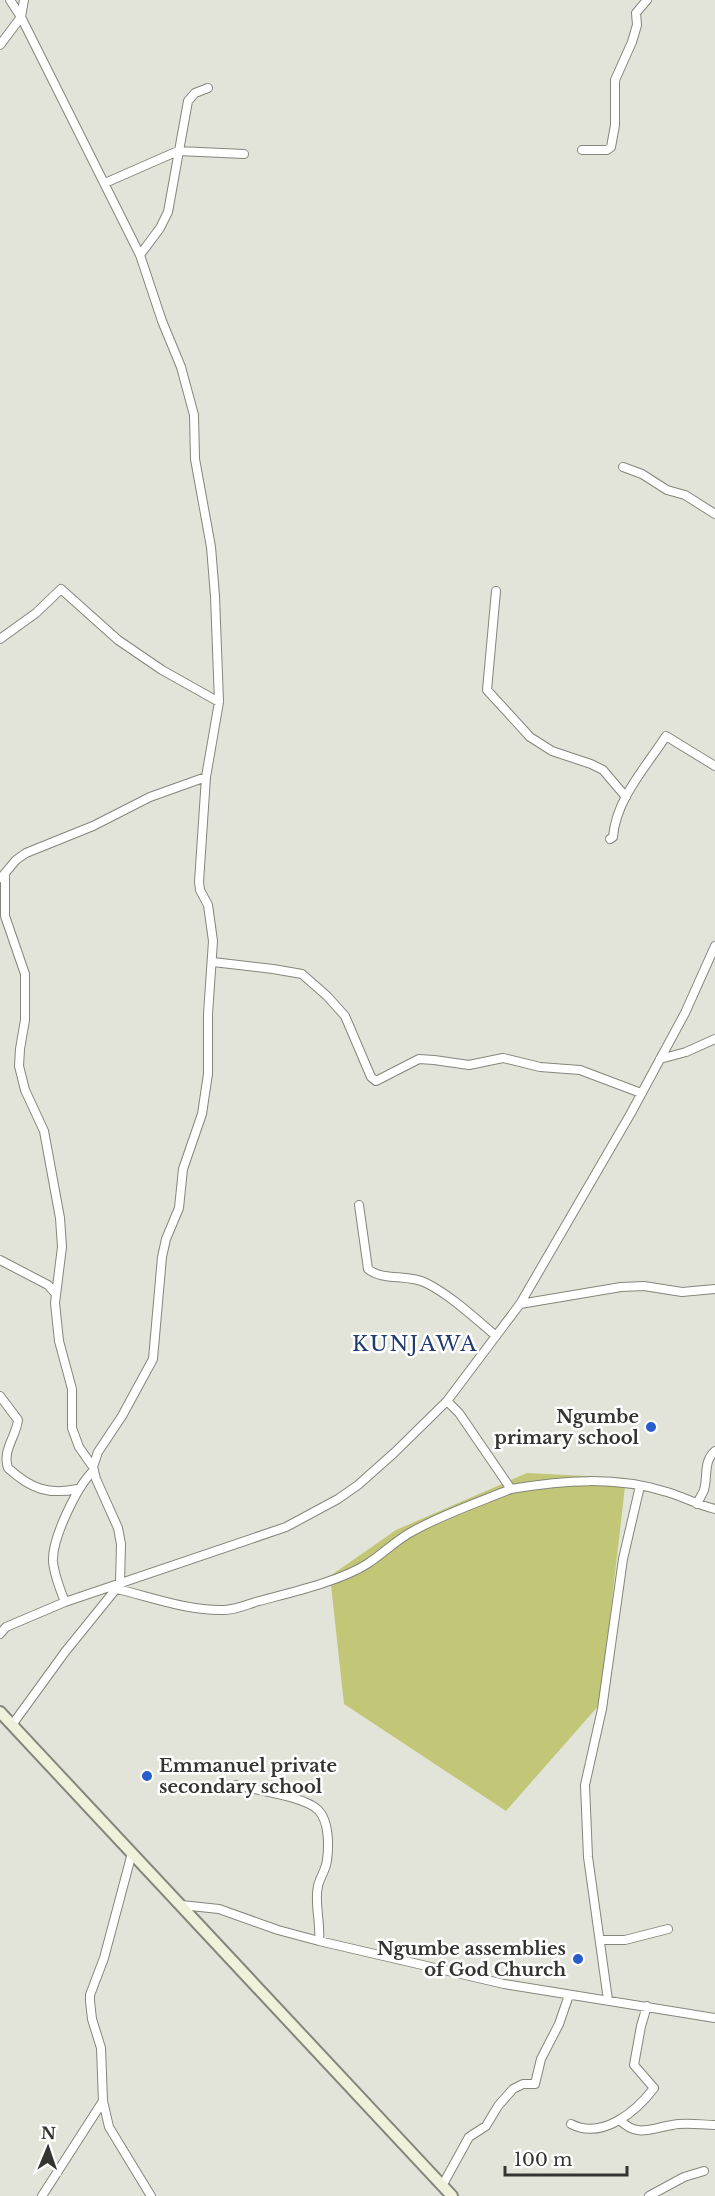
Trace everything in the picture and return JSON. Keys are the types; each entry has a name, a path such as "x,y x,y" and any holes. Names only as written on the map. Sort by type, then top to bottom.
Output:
{"main road":[{"path":"1,1715 452,2196"}],"street":[{"path":"10,0 21,17 140,255 162,321 181,367 194,415 196,467 211,547 219,702 206,777 199,882 200,890 208,905 213,941 208,1014 208,1074 202,1114 183,1168 179,1208 166,1239 162,1257 153,1359 122,1416 98,1452 93,1469 78,1489 53,1556 54,1572 65,1602"},
{"path":"0,45 21,17 24,0"},
{"path":"582,150 606,150 611,147 615,125 615,80 632,42 637,25 636,13 647,0"},
{"path":"140,255 160,228 168,212 188,101 195,93 208,88"},
{"path":"105,183 178,151 244,154"},
{"path":"623,467 642,474 667,490 686,495 715,514"},
{"path":"0,639 36,613 61,590 104,630 125,645 162,670 219,702"},
{"path":"496,591 487,690 530,737 552,751 603,770 626,798"},
{"path":"610,839 613,837 616,817 626,798 666,736 715,766"},
{"path":"12,1725 65,1652 118,1586 121,1544 118,1528 93,1469 79,1447 72,1428 72,1389 59,1341 55,1293 62,1247 60,1218 44,1131 20,1074 19,1056 25,1020 25,969 10,937 5,916 3,878 16,860 26,853 100,822 150,797 206,777"},
{"path":"0,1634 6,1627 65,1602 255,1539 313,1514 358,1485 447,1401 520,1304 555,1247 685,1014 715,946"},
{"path":"213,962 302,974 345,1016 371,1077 376,1081 419,1059 469,1065 503,1058 540,1067 580,1070 641,1093"},
{"path":"660,1059 686,1052 715,1039"},
{"path":"359,1205 368,1269 372,1273 407,1276 426,1283 468,1312 496,1336"},
{"path":"0,1260 48,1286 55,1293"},
{"path":"520,1304 621,1287 644,1286 682,1292 715,1289"},
{"path":"0,1396 18,1420 8,1449 9,1468 25,1481 44,1490 57,1492 78,1489"},
{"path":"447,1401 485,1448 512,1489"},
{"path":"697,1504 703,1492 710,1455 715,1451"},
{"path":"118,1586 188,1606 228,1610 348,1574 366,1564 400,1538 450,1512 512,1489 541,1483 585,1480 619,1482 668,1492 715,1509"},
{"path":"608,2000 588,1857 585,1785 602,1709 623,1559 640,1486"},
{"path":"236,1785 295,1799 320,1811 328,1851 325,1870 318,1888 319,1941"},
{"path":"132,1853 104,1958 90,1995 92,2019 101,2048 103,2101 109,2127 152,2196"},
{"path":"181,1905 219,1909 278,1930 319,1941 504,1984 715,2018"},
{"path":"600,1940 625,1940 668,1929"},
{"path":"442,2186 469,2137 486,2126 498,2106 513,2089 523,2084 535,2084 541,2058 559,2024 569,1995"},
{"path":"571,2124 579,2128 596,2128 620,2120 654,2088 634,2065 647,2006"},
{"path":"42,2196 103,2101"},
{"path":"620,2120 628,2129 641,2131 657,2130 673,2125 715,2125"},
{"path":"649,2196 684,2177 704,2171"}],"green space":[{"path":"527,1473 626,1478 600,1704 506,1811 344,1704 330,1576 396,1530"}],"place":[{"name":"Ngumbe primary school","path":"651,1427"},
{"name":"Emmanuel private secondary school","path":"147,1776"},
{"name":"Ngumbe assemblies of God Church","path":"578,1959"}],"district":[{"name":"KUNJAWA","path":"415,1344"}]}
